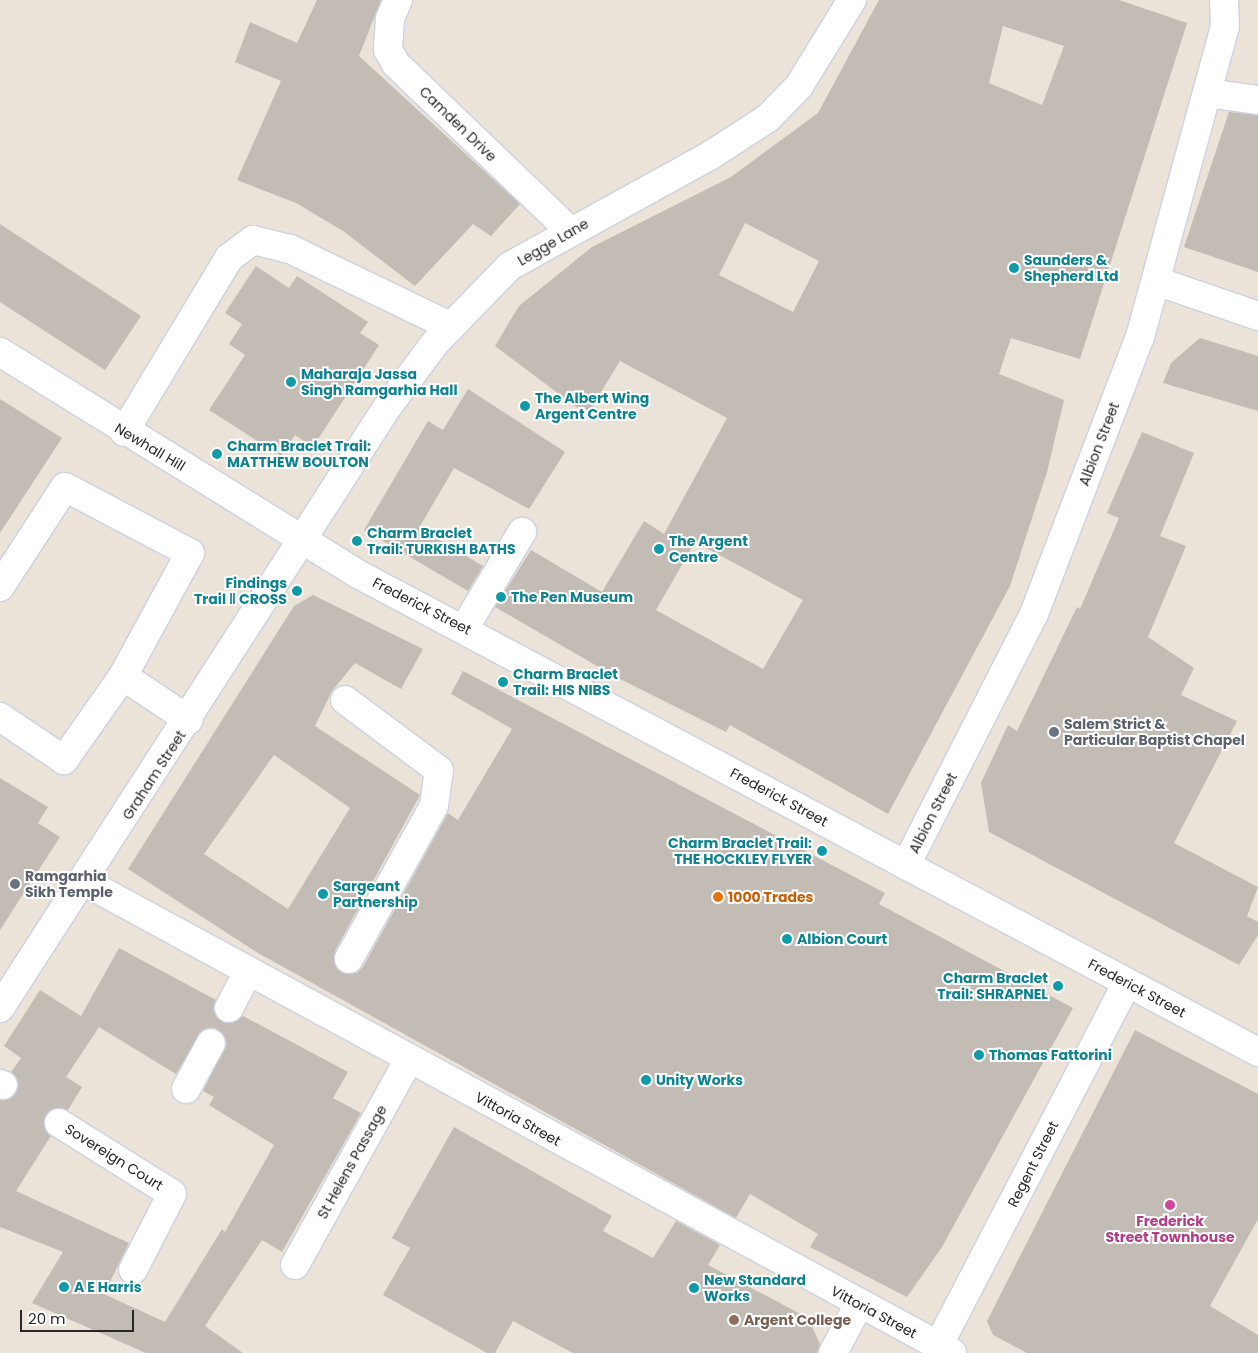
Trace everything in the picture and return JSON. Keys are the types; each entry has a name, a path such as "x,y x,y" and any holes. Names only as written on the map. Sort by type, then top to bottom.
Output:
{"street":[{"name":"Camden Drive","path":"398,0 390,19 388,50 396,64 570,231"},
{"name":"Legge Lane","path":"302,539 386,409 450,326 510,266 570,231 710,156 768,118 799,86 852,0"},
{"name":"Albion Street","path":"906,865 1034,614 1140,337 1225,28 1224,0"},
{"path":"1207,93 1258,100"},
{"path":"124,432 229,258 253,240 290,249 450,326"},
{"path":"1156,281 1258,316"},
{"name":"Newhall Hill","path":"0,352 124,432 302,539"},
{"path":"0,587 65,487 190,553 123,676 64,760 0,717"},
{"path":"464,627 522,532"},
{"name":"Frederick Street","path":"302,539 356,572 464,627 1258,1052"},
{"name":"Graham Street","path":"0,1008 85,882 302,539"},
{"path":"123,676 189,720"},
{"path":"345,700 439,770 434,806 349,959"},
{"name":"Vittoria Street","path":"85,882 248,972 325,1002 409,1059 945,1349"},
{"path":"229,1008 248,972"},
{"name":"Regent Street","path":"945,1349 1127,983"},
{"path":"186,1089 210,1043"},
{"name":"St Helens Passage","path":"295,1265 409,1059"},
{"name":"Sovereign Court","path":"59,1123 172,1194 133,1270"},
{"path":"833,1353 859,1304"}],"building":[{"path":"317,0 381,0 359,56 520,204 491,236 473,224 415,286 343,231 296,203 237,180 281,81 235,62 250,22 297,43"},
{"path":"879,0 1119,0 1187,23 1080,359 1011,338 999,374 1064,400 1047,472 1010,586 888,814 730,725 726,732 616,677 495,607 531,550 602,592 644,521 664,534 727,418 620,361 587,415 495,346 519,306 592,247 731,177 818,113","holes":["1003,26 1064,46 1042,105 989,83","745,223 819,261 793,312 719,275","695,542 803,600 763,669 656,610"]},
{"path":"1229,112 1258,115 1258,272 1184,247"},
{"path":"0,224 141,316 105,370 0,302"},
{"name":"Maharaja Jassa Singh Ramgarhia Hall","path":"256,266 289,288 297,276 368,322 360,333 379,345 313,447 295,435 281,456 209,410 245,355 229,344 242,324 225,313"},
{"path":"1200,338 1258,356 1258,411 1163,383 1171,363"},
{"path":"468,389 565,452 529,509 454,468 419,528 483,566 468,591 364,530 428,421 443,430"},
{"path":"0,399 62,438 0,533"},
{"path":"1142,432 1194,453 1160,536 1186,546 1148,637 1194,668 1181,695 1237,721 1174,843 1258,887 1247,916 1258,922 1258,935 1239,965 989,832 981,783 1008,725 1017,731 1077,607 1080,609 1119,518 1107,513"},
{"path":"313,595 423,649 401,689 355,663 332,691 315,726 420,795 335,951 335,967 342,973 357,973 363,967 448,813 458,820 512,729 451,694 463,671 885,893 879,904 1073,1008 942,1247 907,1297 810,1247 818,1234 750,1194 736,1218 258,953 128,869 294,606","holes":["274,755 350,808 288,909 204,854"]},
{"name":"Ramgarhia Sikh Temple","path":"0,778 48,807 38,823 60,837 0,930"},
{"path":"119,948 216,1000 213,1009 221,1022 230,1024 243,1016 348,1072 333,1098 361,1113 282,1252 262,1240 205,1326 243,1353 146,1353 32,1303 63,1252 0,1227 0,1100 13,1097 18,1090 18,1081 11,1072 21,1058 4,1046 40,990 81,1016","holes":["99,1027 176,1074 202,1030 219,1030 227,1043 203,1091 214,1097 209,1105 274,1145 225,1232 222,1229 165,1322 104,1294 129,1243 16,1191 51,1136 43,1123 46,1114 59,1107 68,1110 82,1087 66,1077"]},
{"path":"1135,1030 1258,1094 1258,1219 1210,1306 1258,1335 1258,1353 1027,1353 993,1335 987,1321"},
{"path":"454,1127 612,1216 603,1231 653,1258 676,1221 720,1245 708,1265 808,1318 820,1344 817,1353 573,1353 513,1321 495,1353 487,1353 383,1295 410,1248 392,1238"}],"tunnel":[{"path":"330,993 349,959"},
{"path":"211,1043 229,1008"},
{"path":"3,1085 59,1123"}],"place":[{"name":"Saunders & Shepherd Ltd","path":"1014,268"},
{"name":"Maharaja Jassa Singh Ramgarhia Hall","path":"291,382"},
{"name":"The Albert Wing Argent Centre","path":"525,406"},
{"name":"Charm Braclet Trail: MATTHEW BOULTON","path":"217,454"},
{"name":"Charm Braclet Trail: TURKISH BATHS","path":"357,541"},
{"name":"The Argent Centre","path":"659,549"},
{"name":"Findings Trail ‖ CROSS","path":"297,591"},
{"name":"The Pen Museum","path":"501,597"},
{"name":"Charm Braclet Trail: HIS NIBS","path":"503,682"},
{"name":"Salem Strict & Particular Baptist Chapel","path":"1054,732"},
{"name":"Charm Braclet Trail: THE HOCKLEY FLYER","path":"822,851"},
{"name":"Ramgarhia Sikh Temple","path":"15,884"},
{"name":"Sargeant Partnership","path":"323,894"},
{"name":"1000 Trades","path":"718,897"},
{"name":"Albion Court","path":"787,939"},
{"name":"Charm Braclet Trail: SHRAPNEL","path":"1058,986"},
{"name":"Thomas Fattorini","path":"979,1055"},
{"name":"Unity Works","path":"646,1080"},
{"name":"Frederick Street Townhouse","path":"1170,1205"},
{"name":"A E Harris","path":"64,1287"},
{"name":"New Standard Works","path":"694,1288"},
{"name":"Argent College","path":"734,1320"}]}
